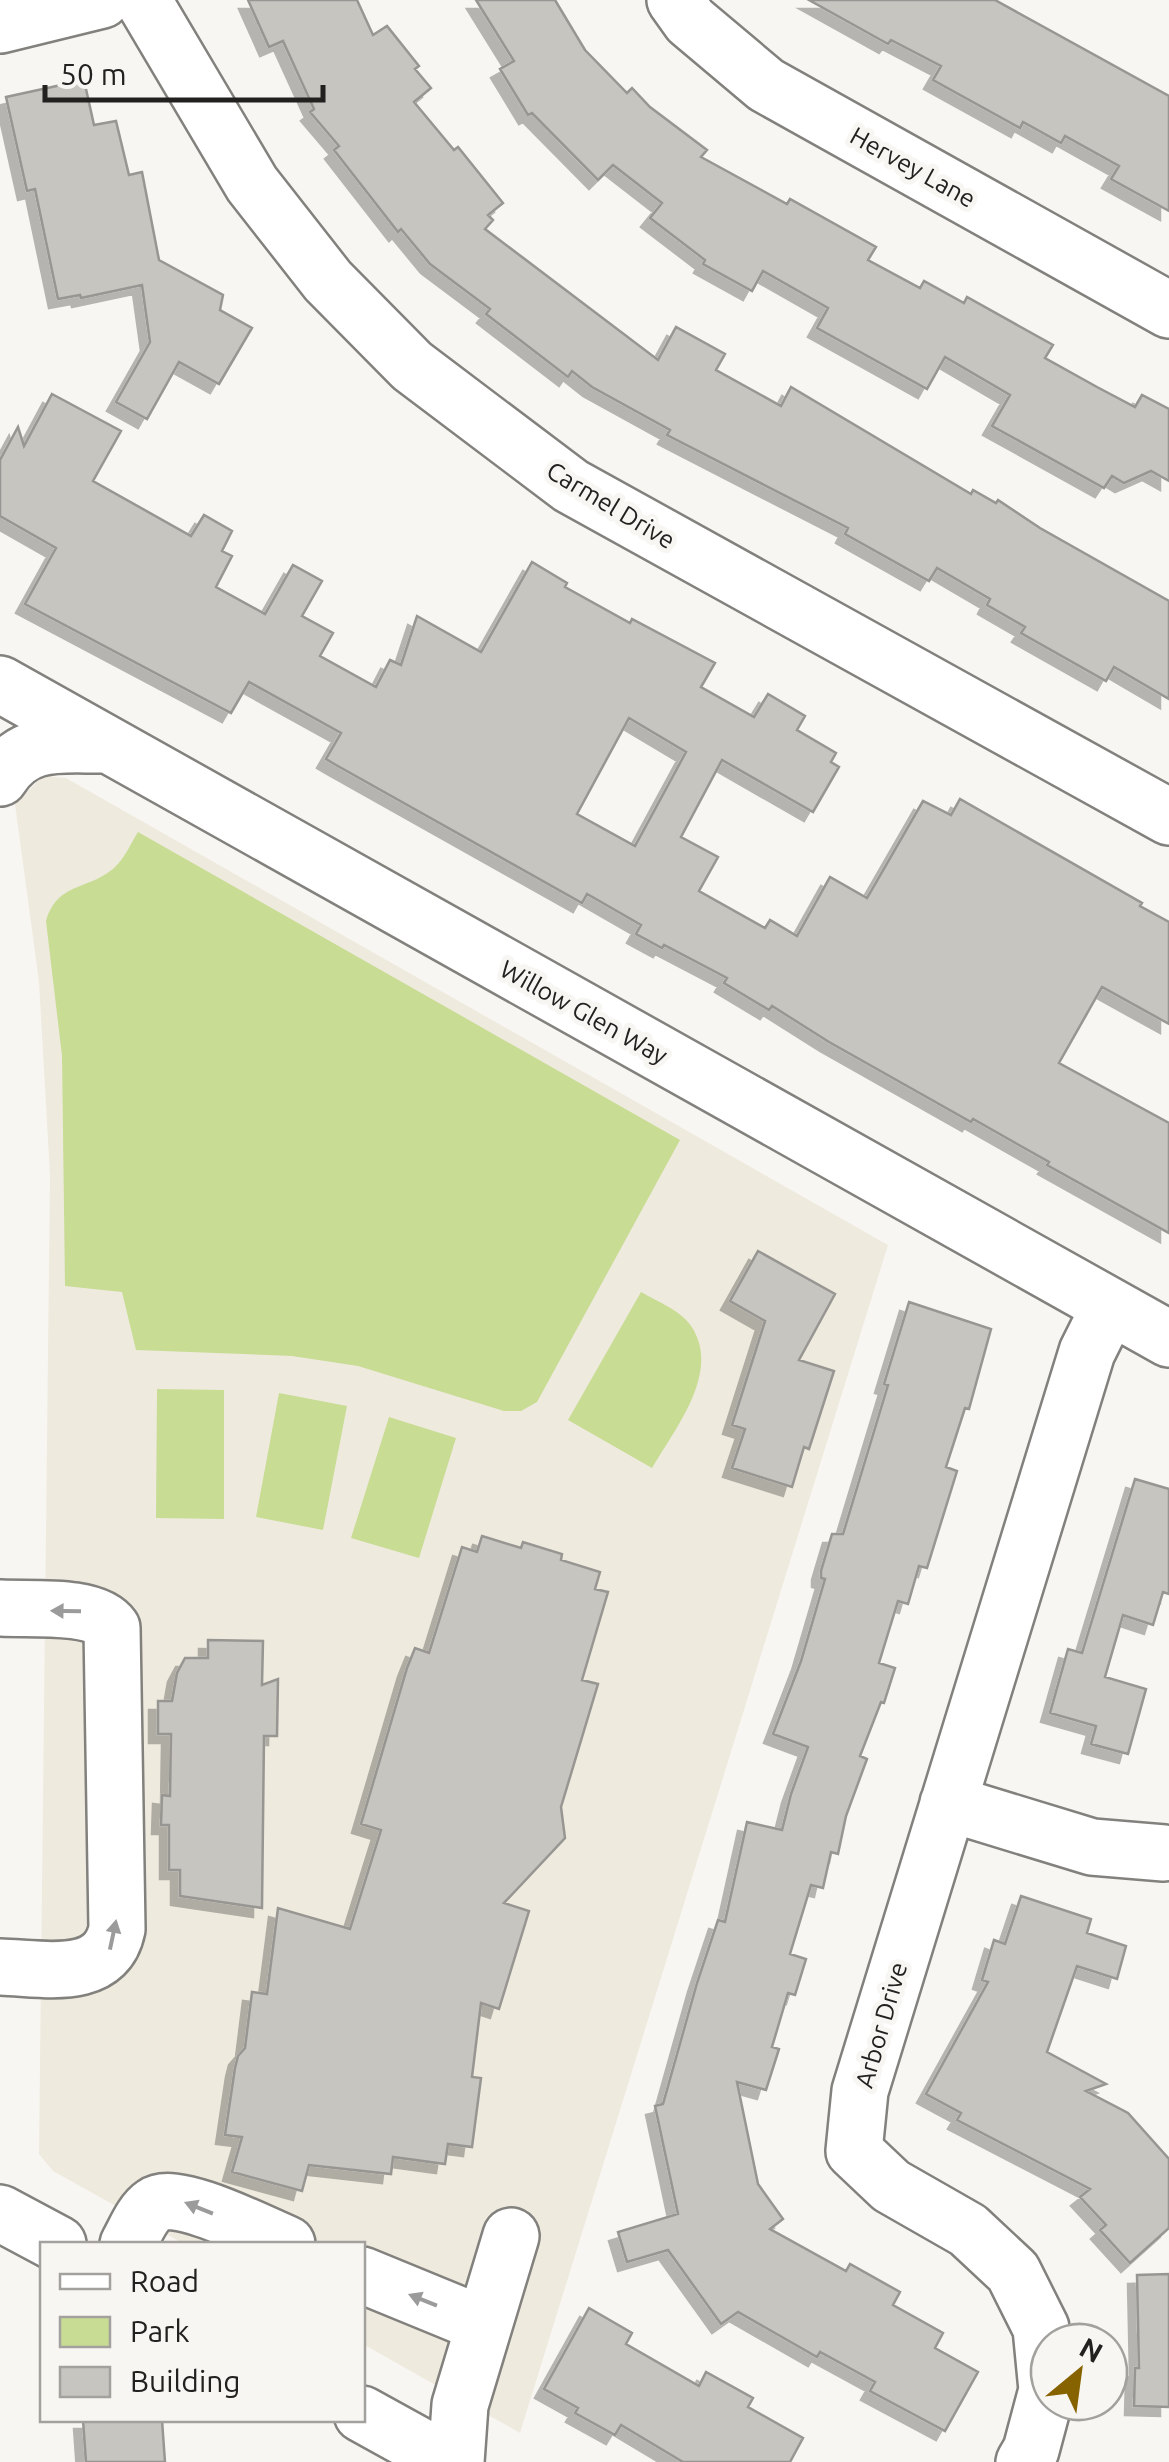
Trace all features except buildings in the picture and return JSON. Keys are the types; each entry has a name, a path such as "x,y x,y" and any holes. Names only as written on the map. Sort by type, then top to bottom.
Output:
{"street":[{"path":"0,25 102,0"},
{"name":"Carmel Drive","path":"143,0 252,184 328,281 412,366 571,486 1169,817"},
{"name":"Hervey Lane","path":"675,0 690,21 766,85 1169,310"},
{"name":"Willow Glen Way","path":"0,684 1169,1339"},
{"path":"0,778 12,760 33,748 107,745"},
{"name":"Arbor Drive","path":"1024,2462 1031,2450 1047,2390 1041,2328 1013,2272 968,2230 891,2186 854,2151 860,2090 1087,1352 1110,1306"},
{"path":"0,1608 87,1612 106,1619 112,1628 117,1929 114,1946 102,1960 84,1968 0,1967"},
{"path":"948,1804 1092,1848 1164,1852"},
{"path":"129,2242 150,2207 160,2201 182,2201 283,2242"},
{"path":"0,2212 54,2242"},
{"path":"365,2416 453,2462 460,2405 511,2236"},
{"path":"365,2277 484,2326"}],"shaded area":[{"path":"43,776 66,778 888,1245 520,2433 365,2345 365,2242 180,2242 53,2171 39,2154 50,1175 39,982 15,804"}],"green space":[{"path":"138,832 680,1140 537,1402 521,1411 504,1411 358,1366 292,1356 136,1350 122,1292 65,1286 62,1056 46,921 58,899 115,867"},
{"path":"641,1292 683,1317 700,1346 698,1383 691,1401 652,1468 568,1420"},
{"path":"157,1389 224,1390 224,1519 156,1518"},
{"path":"279,1393 347,1406 323,1530 256,1517"},
{"path":"389,1417 456,1438 419,1558 351,1538"}]}
